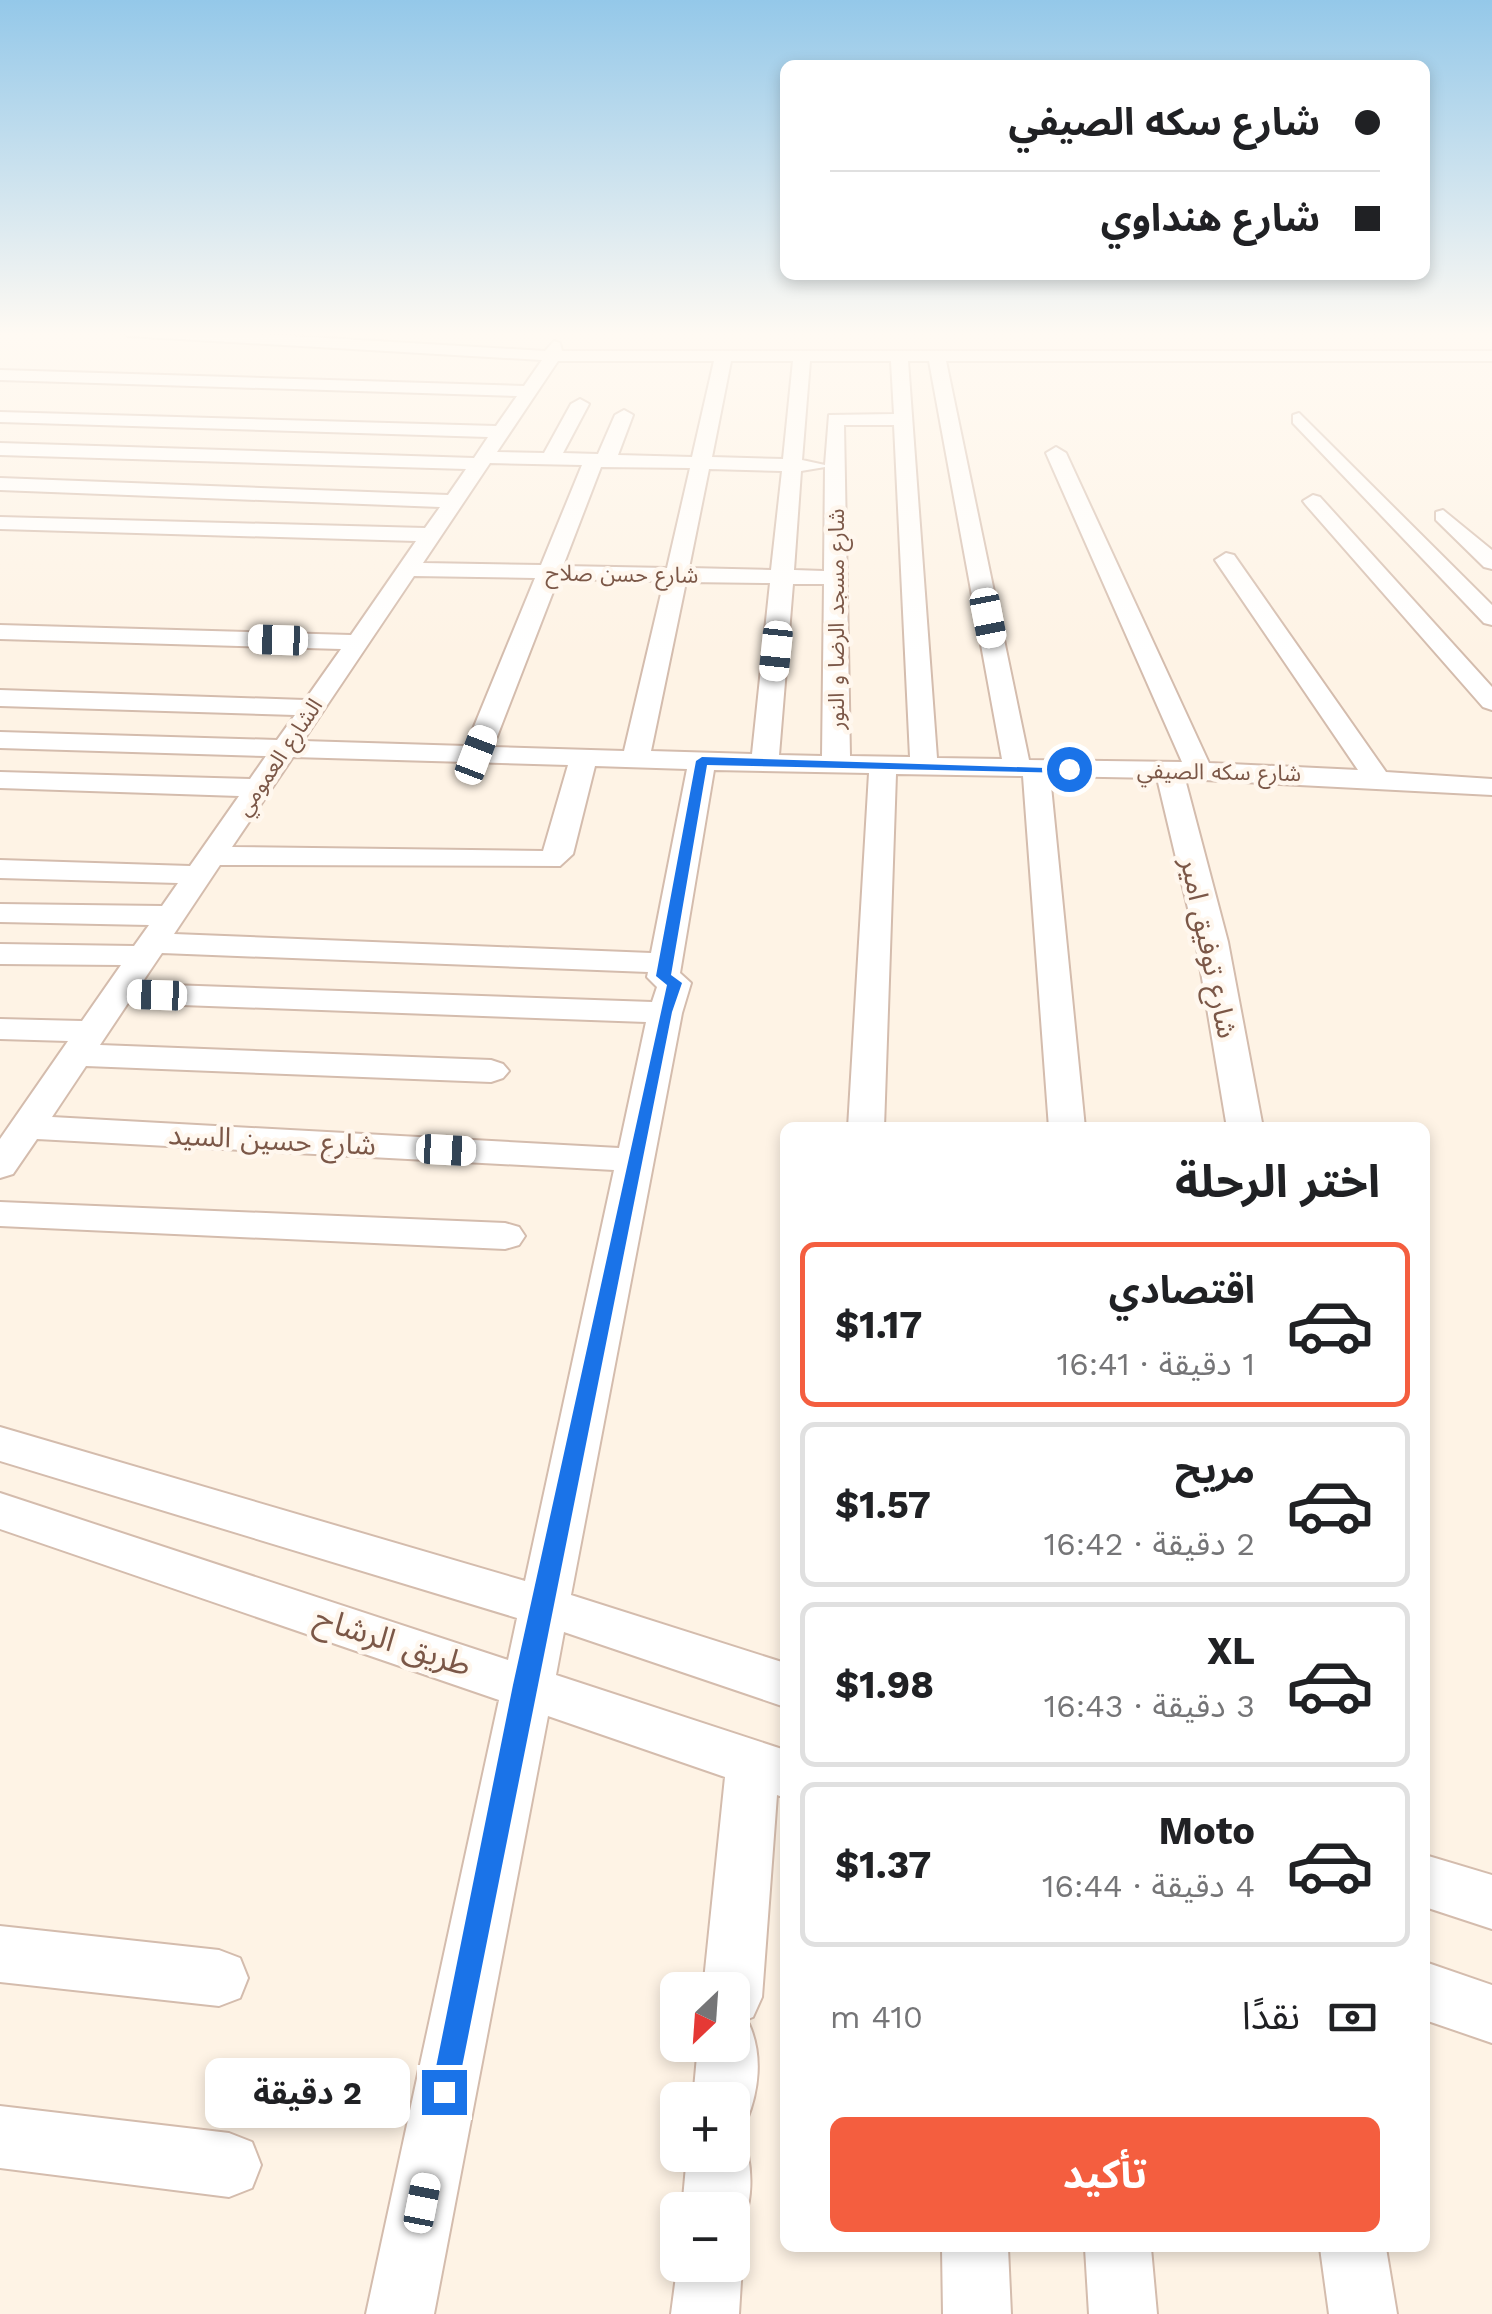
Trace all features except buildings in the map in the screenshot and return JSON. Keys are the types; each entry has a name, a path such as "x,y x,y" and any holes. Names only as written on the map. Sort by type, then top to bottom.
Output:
{"street":[{"path":"80,439 479,464"},
{"path":"224,439 479,464"},
{"name":"الشارع العمومي","path":"0,1166 16,1132 84,1043 496,439"},
{"path":"550,460 561,439"},
{"path":"476,755 547,573 611,439"},
{"path":"636,759 707,439"},
{"path":"765,763 795,439"},
{"name":"شارع مسجد الرضا و النور","path":"836,439 836,764"},
{"path":"903,439 924,766"},
{"path":"954,439 1027,768 1065,1122"},
{"path":"1318,439 1492,618"},
{"path":"0,448 479,464"},
{"name":"شارع توفيق امير","path":"1056,453 1184,770 1243,1122"},
{"path":"0,484 550,460 836,466"},
{"path":"0,466 479,464"},
{"path":"1312,501 1492,702"},
{"path":"1443,516 1492,562"},
{"path":"0,523 419,552"},
{"path":"0,536 419,552"},
{"name":"شارع حسن صلاح","path":"419,552 547,573 837,578"},
{"path":"1226,560 1376,777"},
{"path":"0,632 358,642"},
{"path":"0,698 313,708"},
{"name":"شارع سكه الصيفي","path":"0,740 765,763 1184,770 1376,777 1492,788"},
{"path":"0,869 549,860 558,854 584,758"},
{"path":"400,2314 524,1685 544,1606 665,1012 675,983 663,976 702,761"},
{"path":"866,1122 883,765"},
{"path":"0,780 258,788"},
{"path":"0,913 155,939 666,962"},
{"path":"0,954 155,939"},
{"path":"118,993 665,1012"},
{"path":"0,1029 84,1043 492,1071"},
{"name":"شارع حسين السيد","path":"16,1132 636,1160"},
{"path":"0,1214 505,1236"},
{"path":"0,1444 544,1606 780,1683"},
{"name":"طريق الرشاح","path":"0,1511 769,1769"},
{"path":"736,1972 769,1769"},
{"path":"1430,1883 1492,1902"},
{"path":"0,1954 219,1978"},
{"path":"1430,1993 1492,2014"},
{"path":"0,2137 229,2165"},
{"path":"975,2252 977,2314"},
{"path":"1118,2252 1122,2314"},
{"path":"1354,2252 1363,2314"},
{"path":"705,2314 708,2282"}],"route":[{"path":"444,2092 524,1685 544,1606 665,1012 675,983 663,976 702,761 1069,769"}]}
